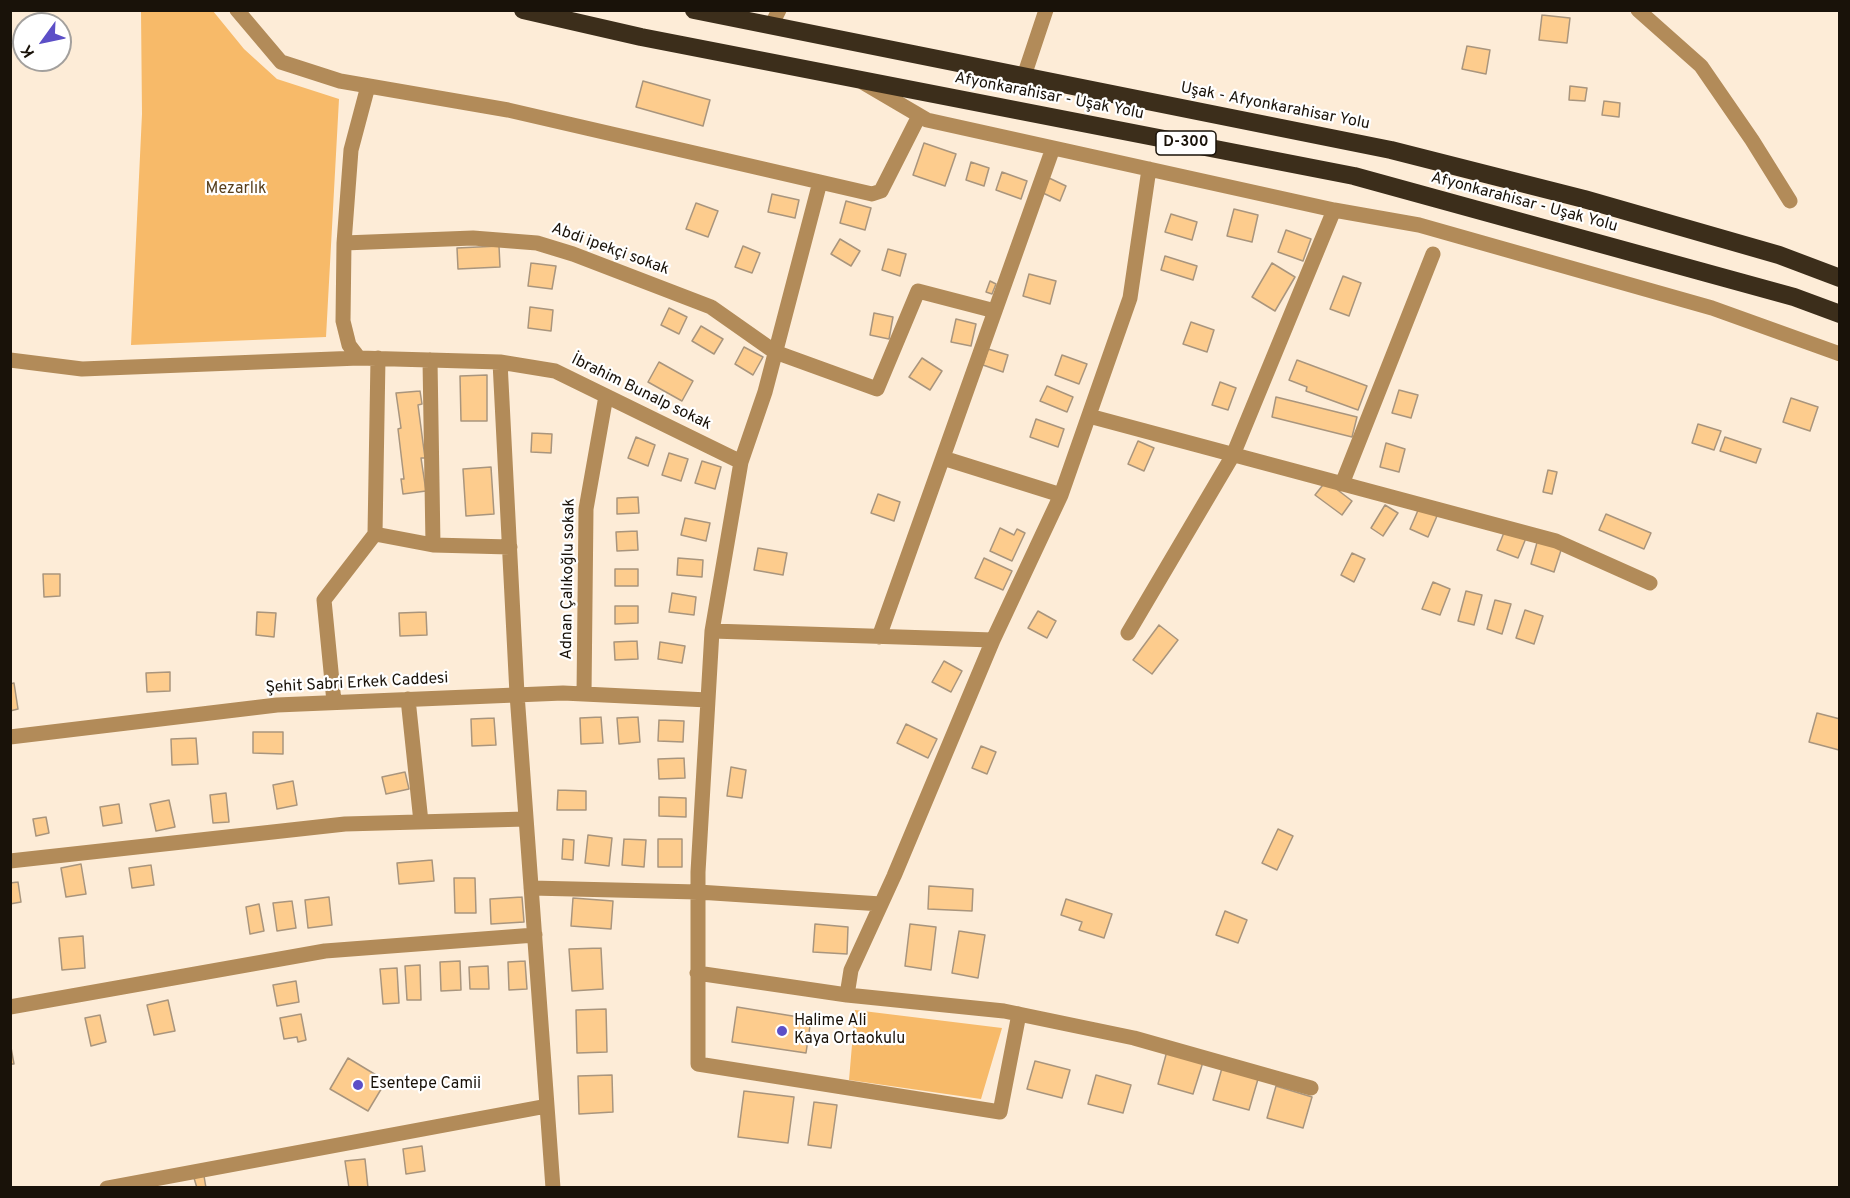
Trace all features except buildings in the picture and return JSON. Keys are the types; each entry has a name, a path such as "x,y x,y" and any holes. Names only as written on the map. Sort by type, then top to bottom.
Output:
{"highway":[{"name":"Afyonkarahisar - Uşak Yolu","path":"523,10 641,37 1354,176 1794,297 1839,315"},
{"name":"Uşak - Afyonkarahisar Yolu","path":"694,10 775,18 1024,76 1391,150 1584,199 1779,255 1839,278"}],"street":[{"path":"237,10 281,63 340,81 508,110 872,194 881,191 919,116"},
{"path":"1024,76 1046,10"},
{"path":"1638,10 1701,66 1752,140 1790,201"},
{"path":"859,80 927,120 1334,210 1419,225 1712,308 1839,354"},
{"path":"359,358 349,345 343,321 344,243 351,150 368,86"},
{"path":"879,637 1053,148"},
{"path":"847,995 851,970 993,640 1061,495 1130,298 1149,169"},
{"path":"820,182 765,392 741,462 712,631 698,892 698,1064 1000,1112 1019,1014"},
{"path":"1128,633 1233,454 1334,210"},
{"name":"Abdi ipekçi sokak","path":"344,243 473,238 537,243 573,254 711,307 775,352 877,389 918,291 995,311"},
{"path":"1342,484 1434,254"},
{"name":"İbrahim Bunalp sokak","path":"10,360 82,369 359,358 500,362 555,371 741,462"},
{"path":"334,702 324,600 375,534 378,358"},
{"path":"430,360 433,545"},
{"path":"500,362 517,694 553,1188"},
{"name":"Adnan Çalıkoğlu sokak","path":"584,694 586,509 606,396"},
{"path":"1089,417 1556,541 1650,584"},
{"path":"943,458 1061,495"},
{"path":"375,534 433,545 510,547"},
{"path":"712,631 993,640"},
{"name":"Şehit Sabri Erkek Caddesi","path":"10,737 277,705 517,694 708,699"},
{"path":"408,699 421,822"},
{"path":"10,861 345,824 526,819"},
{"path":"531,888 698,892 881,904"},
{"path":"10,1007 325,951 535,935"},
{"path":"697,974 847,995 1019,1014 1134,1038 1311,1088"},
{"path":"107,1188 547,1106"}],"green space":[{"name":"Mezarlık","path":"141,11 213,11 244,49 277,79 339,99 326,337 131,345 142,114"},
{"path":"855,1010 1002,1028 981,1099 849,1080"}],"place":[{"name":"Halime Ali Kaya Ortaokulu","path":"782,1031"},
{"name":"Esentepe Camii","path":"358,1085"}]}
